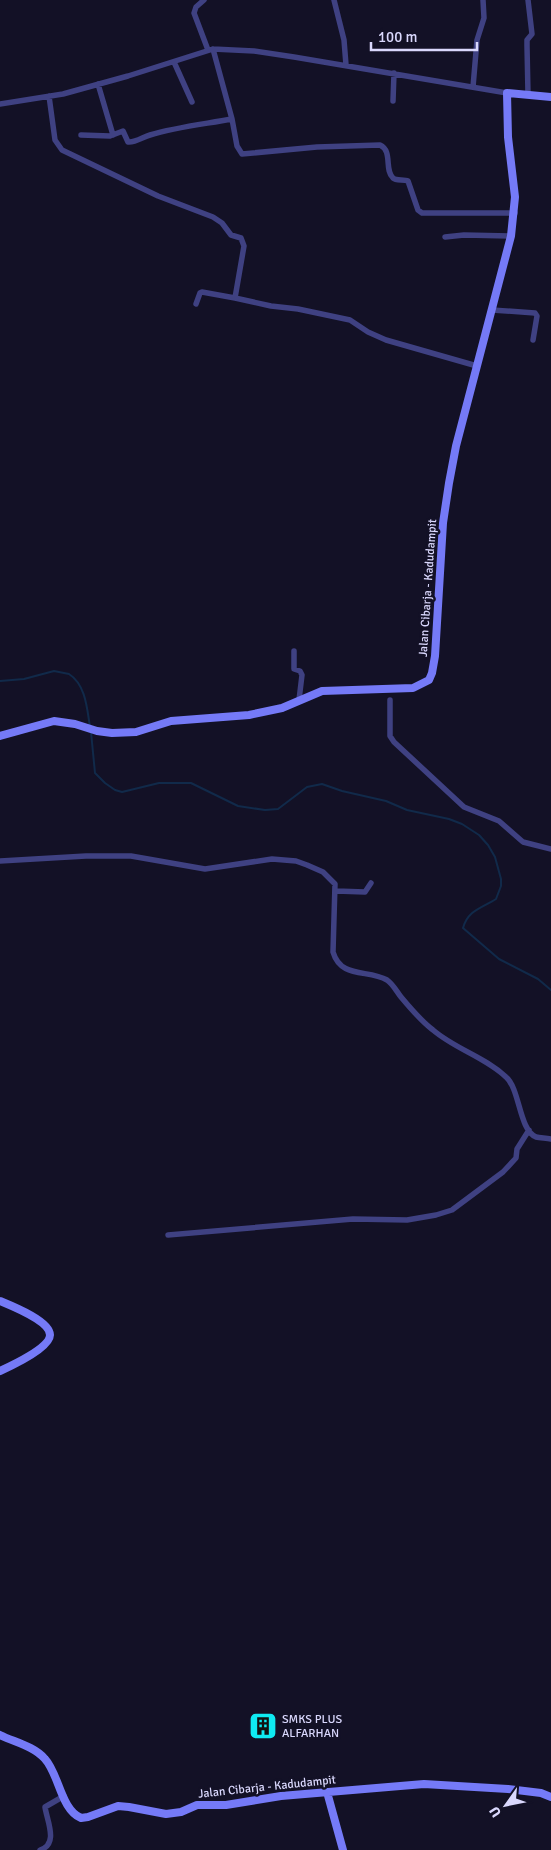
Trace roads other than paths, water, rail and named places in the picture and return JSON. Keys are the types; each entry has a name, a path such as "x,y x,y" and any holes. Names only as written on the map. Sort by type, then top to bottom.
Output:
{"street":[{"path":"204,0 196,7 194,13 211,50 232,119 236,146 242,154 317,147 380,145 386,150 391,176 394,179 408,181 418,210 422,213 515,214"},
{"path":"334,0 344,40 346,65"},
{"path":"473,87 478,40 484,18 483,0"},
{"path":"528,0 532,34 527,40 528,94"},
{"path":"0,104 49,96 98,84 211,50 254,52 346,65 507,93 551,97"},
{"path":"174,62 192,102"},
{"path":"393,101 394,73"},
{"path":"98,84 113,135"},
{"name":"Jalan Cibarja - Kadudampit","path":"0,736 54,721 75,724 97,731 112,733 136,732 171,721 248,715 282,708 322,691 399,690 412,688 429,680 435,656 443,523 447,491 456,446 511,236 515,214 515,197 508,137 507,93"},
{"path":"49,96 54,140 62,150 158,196 212,217 222,223 231,235 241,238 244,246 235,298"},
{"path":"81,135 113,135 123,131 128,142 132,143 143,137 166,130 232,119"},
{"path":"445,236 511,236"},
{"path":"196,304 202,292 350,320 380,338 476,366"},
{"path":"492,310 535,313 537,316 533,340"},
{"path":"294,651 294,669 300,671 302,675 299,700"},
{"path":"390,700 390,736 394,742 457,801 464,807 499,821 523,842 551,849"},
{"path":"0,861 86,856 130,856 204,869 272,859 296,861 323,872 333,880 336,891 332,952 335,960 349,970 387,980 432,1030 449,1042 496,1067 513,1083 529,1130 536,1137 551,1139"},
{"path":"336,891 365,892 371,883"},
{"path":"168,1235 353,1219 407,1220 436,1215 452,1210 503,1172 516,1158 517,1149 529,1130"},
{"path":"0,1302 41,1322 48,1328 50,1336 41,1348 0,1371"},
{"name":"Jalan Cibarja - Kadudampit","path":"0,1735 43,1756 51,1767 72,1813 77,1817 85,1818 118,1806 166,1814 181,1812 198,1805 226,1805 281,1796 438,1784 508,1789 541,1793 551,1797"},
{"path":"327,1792 343,1850"},
{"path":"40,1850 47,1847 51,1841 45,1807 64,1796"}],"waterway":[{"path":"0,681 24,679 54,671 69,674 79,684 82,691 87,705 90,727"},
{"path":"91,732 95,773 105,783 115,790 122,792 159,783 191,783 238,806 265,810 278,809 307,787 322,784 342,791 386,801 407,810 449,819 462,824 479,835 488,845 495,857 501,879 501,886 496,899 472,913 463,928 499,959 538,979 551,990"}],"place":[{"name":"SMKS PLUS ALFARHAN","path":"263,1726"}]}
